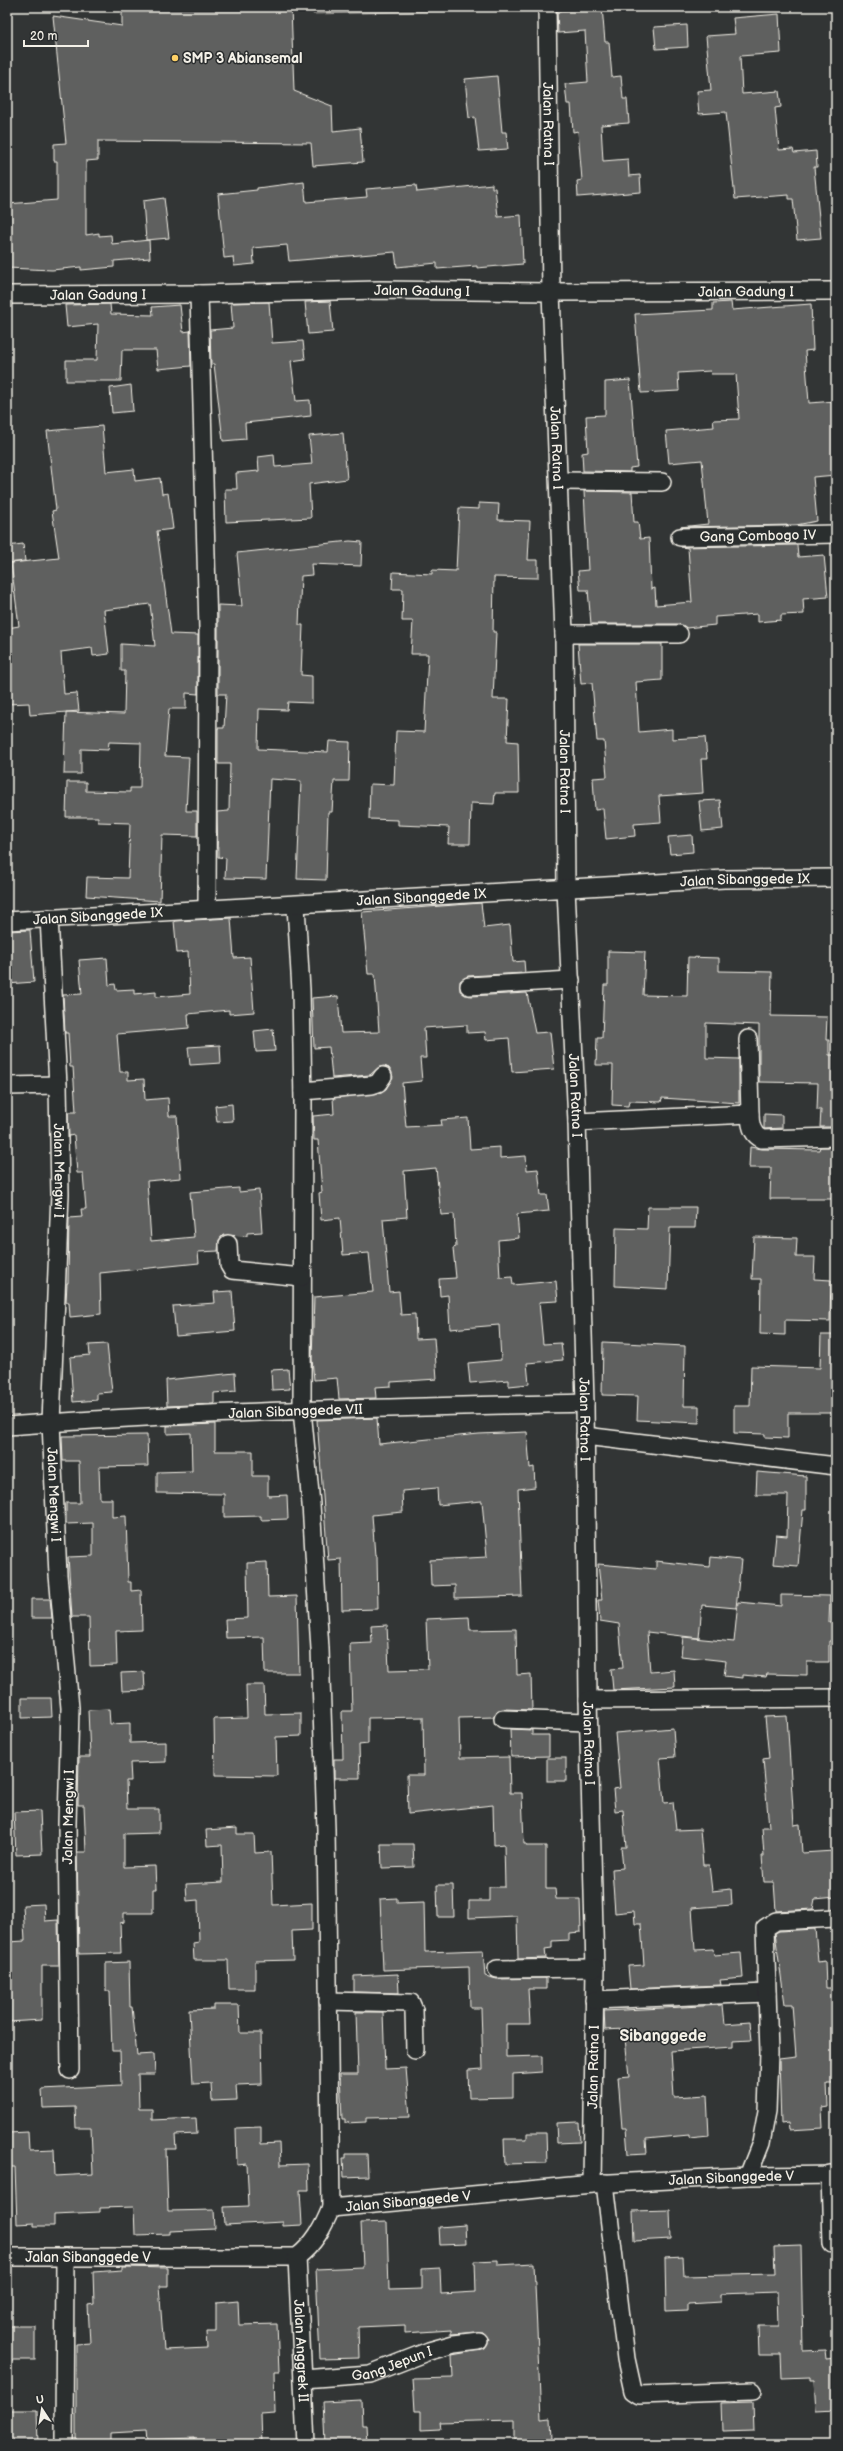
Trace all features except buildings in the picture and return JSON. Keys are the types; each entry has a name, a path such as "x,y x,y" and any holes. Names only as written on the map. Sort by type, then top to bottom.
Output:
{"street":[{"name":"Jalan Ratna I","path":"547,7 551,292 564,634 566,889 577,1122 585,1403 588,1722 595,1968 594,2000 598,2184 626,2360 633,2391 639,2395 753,2391"},
{"name":"Jalan Gadung I","path":"7,295 199,294 379,290 551,292 836,291"},
{"path":"199,294 208,629 207,908"},
{"path":"559,481 662,482"},
{"name":"Gang Combogo IV","path":"680,536 836,534"},
{"path":"564,634 679,634"},
{"name":"Jalan Sibanggede IX","path":"7,921 207,908 296,906 724,879 836,878"},
{"path":"296,906 301,990 303,1091 302,1410 311,1504 320,1650 326,1829 330,2208"},
{"name":"Jalan Mengwi I","path":"49,918 58,1085 60,1194 51,1423 58,1574 70,1708 66,1824 70,2070"},
{"path":"470,986 571,980"},
{"path":"748,1039 750,1114 753,1132 757,1137 762,1139 836,1137"},
{"path":"303,1091 372,1085 378,1083 383,1076"},
{"path":"7,1086 58,1085"},
{"path":"577,1122 750,1114"},
{"path":"228,1244 229,1266 232,1270 302,1277"},
{"name":"Jalan Sibanggede VII","path":"7,1426 302,1410 585,1403"},
{"path":"585,1436 836,1466"},
{"path":"588,1700 836,1698"},
{"path":"503,1719 588,1722"},
{"path":"748,2176 761,2143 767,2111 769,2053 764,1933 768,1925 776,1921 836,1918"},
{"path":"497,1970 595,1968"},
{"path":"594,2000 767,1993"},
{"path":"328,2001 411,2003 414,2010 415,2050"},
{"path":"832,2244 833,2174"},
{"name":"Jalan Sibanggede V","path":"7,2257 297,2257 306,2250 321,2231 330,2208 598,2184 748,2176 833,2174"},
{"path":"64,2444 65,2257"},
{"name":"Jalan Anggrek II","path":"297,2257 306,2444"},
{"name":"Gang Jepun I","path":"303,2379 370,2374 429,2351 454,2344 480,2340"}],"shaded area":[{"path":"313,7 531,7 531,9 313,14"}],"place":[{"name":"SMP 3 Abiansemal","path":"175,58"}],"district":[{"name":"Sibanggede","path":"663,2035"}]}
